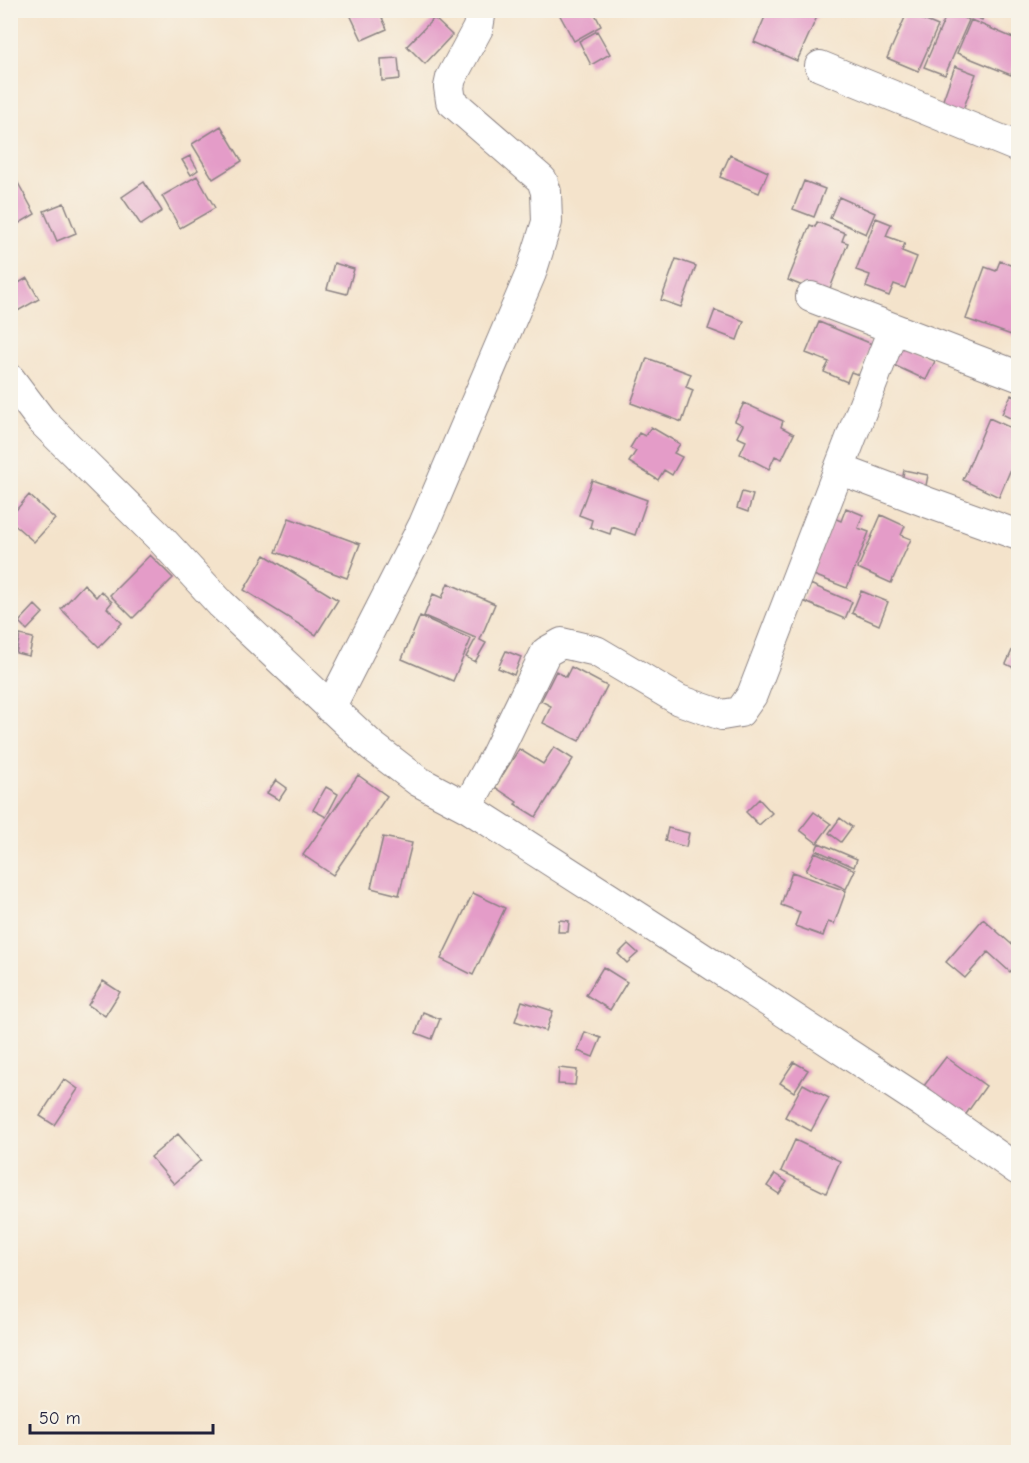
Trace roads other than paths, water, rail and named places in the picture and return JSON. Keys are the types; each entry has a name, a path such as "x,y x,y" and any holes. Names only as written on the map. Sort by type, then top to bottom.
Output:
{"street":[{"path":"330,708 424,524 531,273 547,222 546,192 542,180 451,101 448,87 478,28 481,10"},
{"path":"820,66 1018,147"},
{"path":"811,297 1018,376"},
{"path":"467,807 496,755 546,652 562,643 596,651 679,700 722,715 740,712 752,695 893,329"},
{"path":"10,379 41,420 161,539 221,604 372,746 418,781 467,807 696,954 913,1097 1018,1170"},
{"path":"839,469 1018,535"}]}
